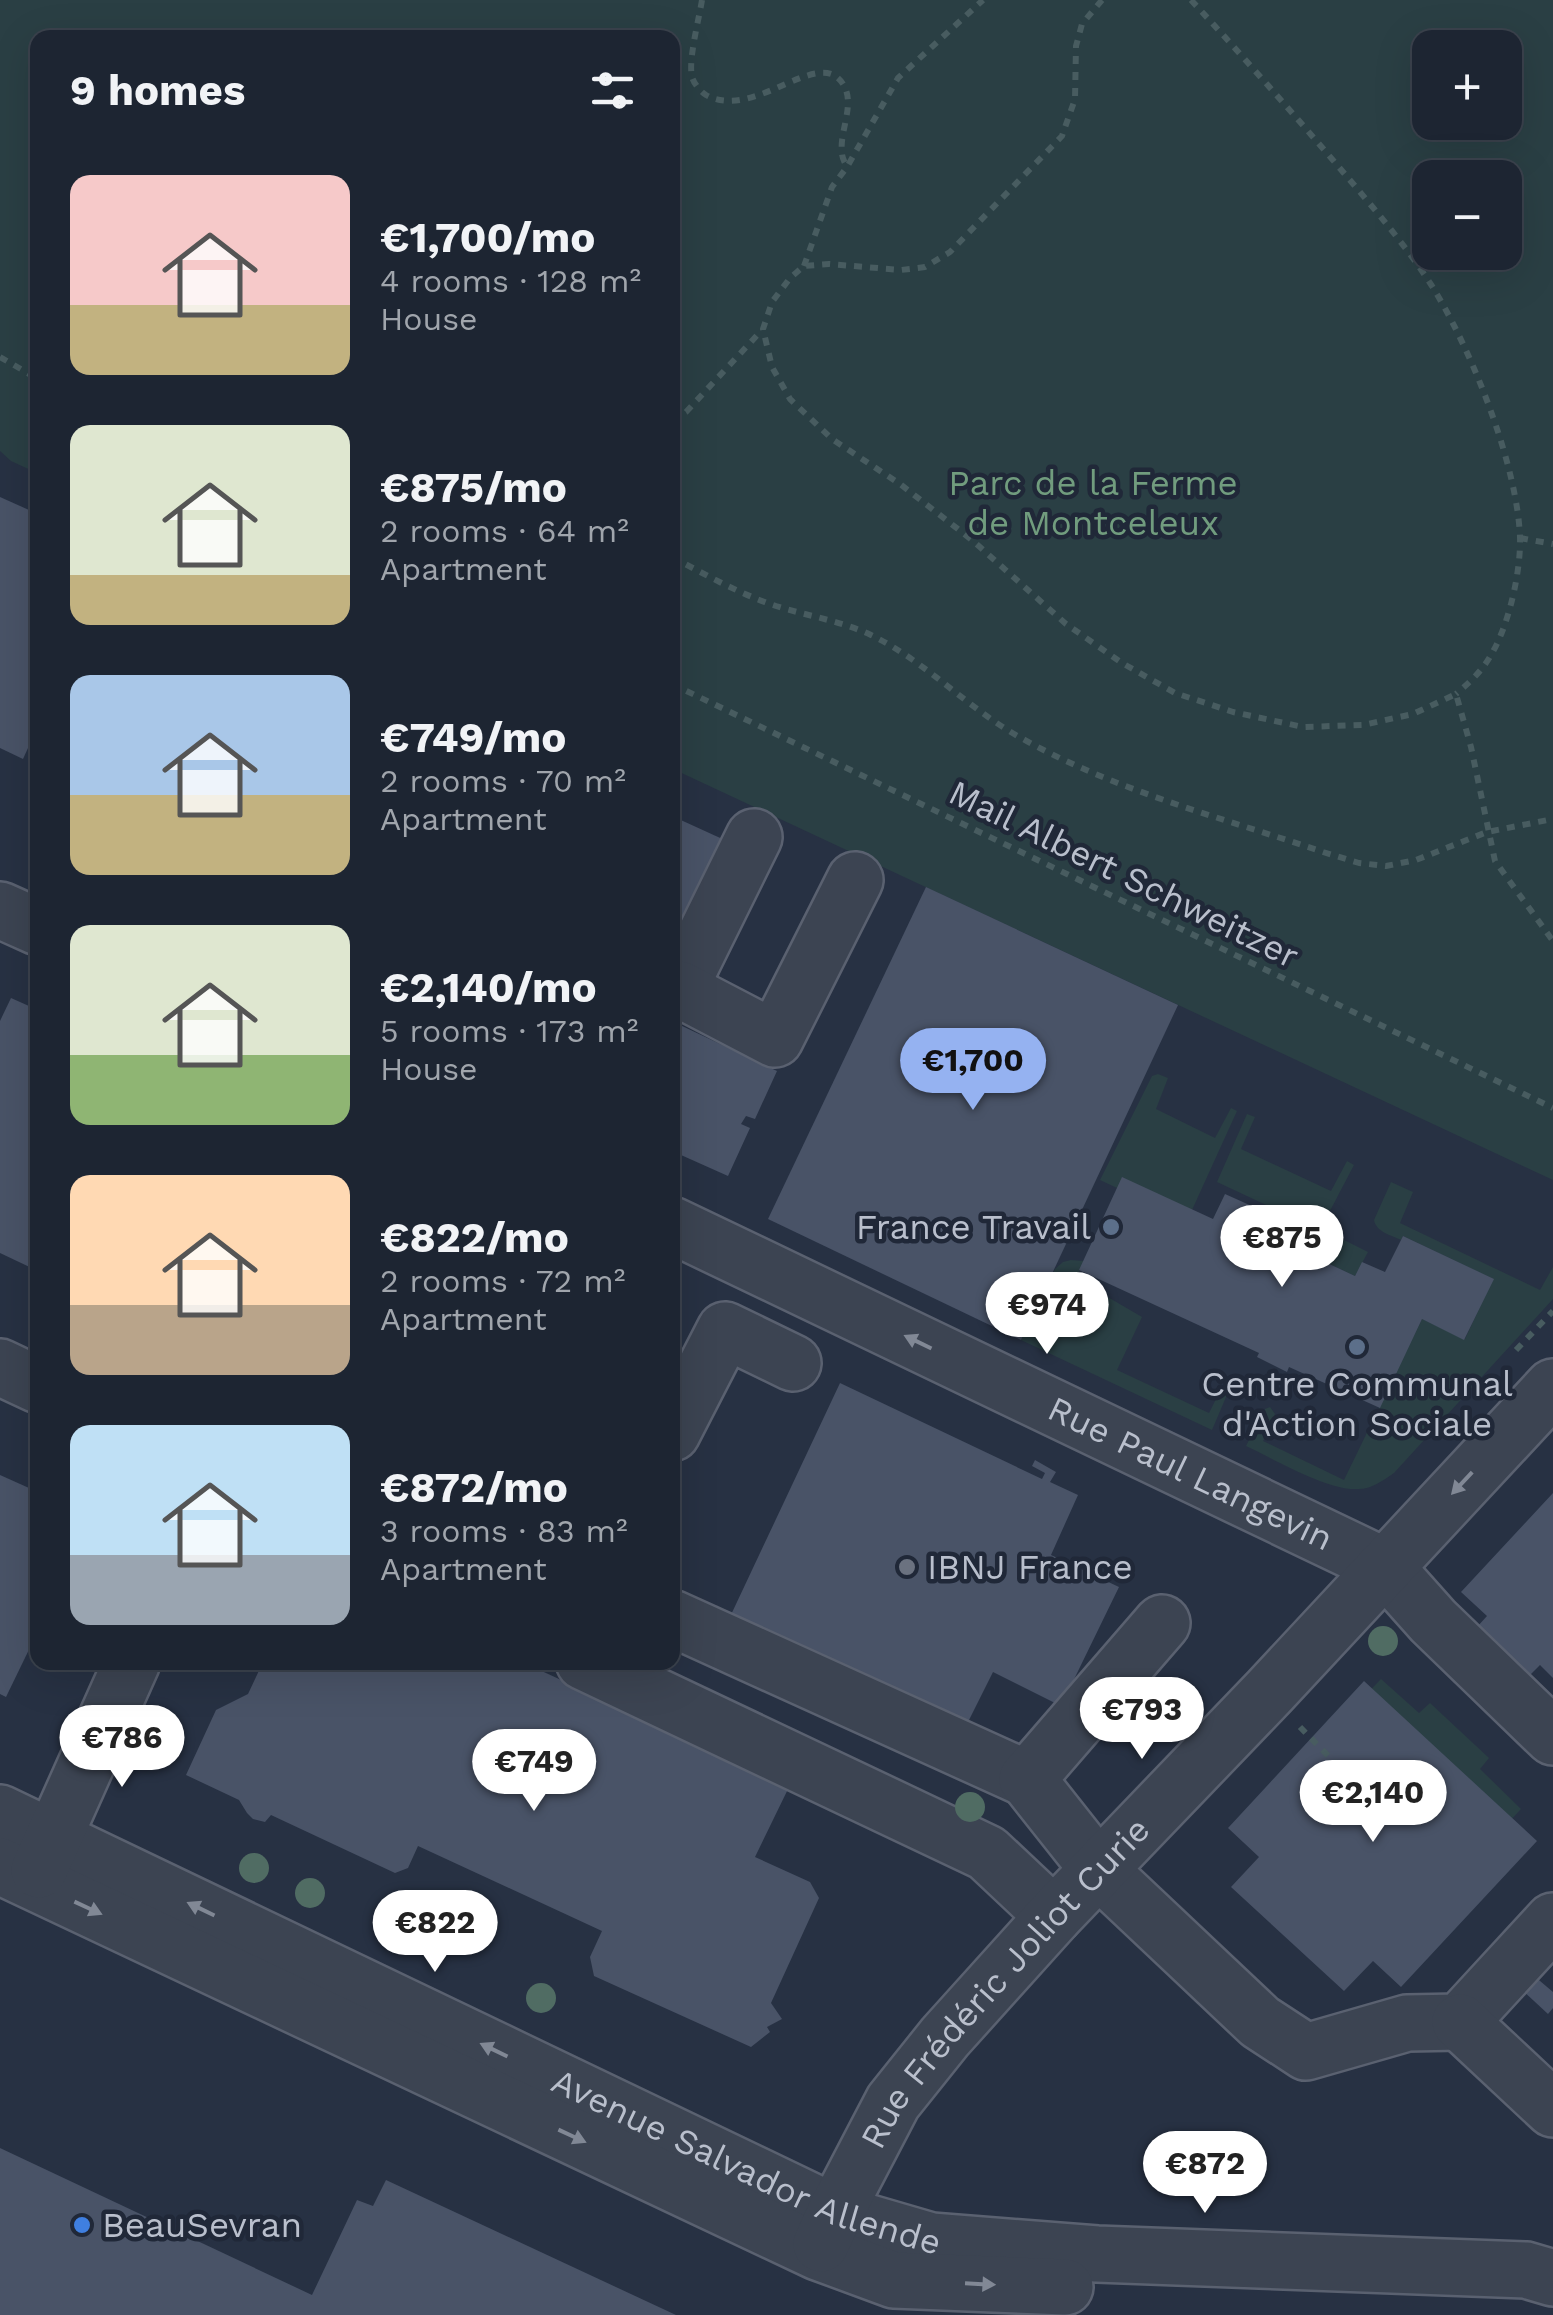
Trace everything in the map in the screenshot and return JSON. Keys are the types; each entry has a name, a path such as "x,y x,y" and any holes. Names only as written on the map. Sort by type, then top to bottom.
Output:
{"street":[{"path":"680,981 754,837"},
{"path":"680,991 776,1039 855,880"},
{"path":"0,910 30,923"},
{"name":"Rue Paul Langevin","path":"680,1229 1384,1566"},
{"path":"680,1417 725,1330 793,1363"},
{"path":"0,1367 30,1380"},
{"name":"Rue Frédéric Joliot Curie","path":"826,2232 893,2102 945,2037 1054,1916 1553,1387"},
{"path":"1384,1566 1433,1621 1553,1737"},
{"path":"680,1622 1027,1779 1099,1870 1260,2022 1306,2052 1406,2024 1460,2022 1553,2109"},
{"path":"1027,1779 1162,1623"},
{"path":"29,1862 128,1670"},
{"path":"601,1670 987,1853 1054,1916"},
{"name":"Avenue Salvador Allende","path":"0,1812 29,1862 826,2232 898,2298 1131,2290 1505,2298 1553,2307"},
{"path":"1460,2022 1553,1921"},
{"name":"Avenue Salvador Allende","path":"826,2232 1097,2254 1526,2270 1553,2278"}],"path":[{"path":"702,0 692,78 702,93 718,100 756,98 807,74 834,74 845,86 848,101 841,152 847,168"},
{"path":"680,415 763,329 772,302 804,266 832,187 898,78 983,0"},
{"path":"763,329 772,367 790,399 832,439 900,484 972,540 1066,624 1175,693 1233,712 1303,726 1362,725 1412,714 1456,694 1476,677 1494,652 1517,572 1520,538 1514,494 1496,426 1466,352 1432,287 1376,212 1191,0"},
{"path":"804,266 829,264 902,270 926,267 950,252 1062,136 1075,99 1076,46 1082,24 1099,1"},
{"path":"0,356 30,375"},
{"path":"1520,538 1553,544"},
{"path":"680,561 728,587 872,636 1020,738 1086,771 1359,863 1386,866 1416,860 1488,832 1553,819"},
{"name":"Mail Albert Schweitzer","path":"680,688 1553,1108"},
{"path":"1456,694 1472,746 1495,861 1553,941"}],"green space":[{"name":"Parc de la Ferme de Montceleux","path":"0,0 1553,0 1553,1180 680,772 680,30 30,30 30,470 0,451"},
{"path":"1152,1076 1168,1078 1156,1109 1215,1138 1231,1108 1237,1111 1192,1210 1100,1180"},
{"path":"1247,1114 1255,1117 1241,1149 1331,1191 1347,1161 1354,1165 1320,1230 1217,1182"},
{"path":"1391,1182 1413,1192 1400,1223 1540,1290 1553,1267 1553,1299 1394,1473 1368,1488 1346,1488 1317,1480 1246,1446 1265,1409 1270,1407 1275,1414 1263,1441 1344,1480 1422,1319 1465,1339 1493,1279 1403,1236 1401,1240 1384,1233 1374,1220"},
{"path":"1334,1235 1368,1252 1355,1276 1306,1253 1315,1237 1329,1244"},
{"path":"1071,1260 1084,1261 1077,1276 1082,1282 1142,1317 1117,1370 1209,1413 1221,1389 1229,1390 1212,1430 1021,1340 1055,1269"},
{"path":"1381,1679 1419,1713 1430,1703 1489,1758 1480,1769 1521,1809 1494,1838 1357,1704"}],"building":[{"path":"0,497 30,510 30,744 23,759 0,748"},
{"path":"680,820 729,842 686,933 680,930"},
{"path":"926,887 1178,1005 1021,1340 768,1219"},
{"path":"11,998 30,1006 30,1267 0,1253 0,1021"},
{"path":"680,1025 777,1071 755,1119 746,1116 741,1124 750,1128 728,1176 680,1155"},
{"path":"1122,1177 1213,1219 1225,1194 1254,1207 1242,1233 1303,1260 1306,1253 1355,1276 1362,1262 1385,1272 1403,1236 1494,1279 1464,1340 1422,1319 1380,1408 1289,1367 1287,1372 1257,1357 1259,1353 1079,1270"},
{"path":"840,1383 1042,1479 1045,1473 1032,1466 1035,1460 1056,1472 1050,1482 1078,1495 1051,1555 1119,1587 1061,1706 993,1672 963,1732 729,1619"},
{"path":"0,1475 30,1488 30,1648 6,1697 0,1694"},
{"path":"1553,1493 1553,1678 1540,1665 1529,1676 1477,1627 1487,1616 1461,1592"},
{"path":"259,1670 539,1670 790,1785 755,1857 810,1882 819,1898 771,2003 782,2019 767,2027 770,2032 751,2047 594,1976 590,1957 602,1931 418,1846 408,1868 395,1873 271,1815 265,1822 253,1819 239,1800 186,1775 216,1710 248,1694"},
{"path":"1364,1681 1537,1841 1401,1987 1373,1961 1344,1991 1231,1887 1259,1857 1228,1828"},
{"path":"1533,1975 1553,1992 1553,2008 1548,2014 1521,1989"},
{"name":"BeauSevran","path":"0,2148 312,2295 357,2200 373,2206 386,2180 676,2315 0,2315"}],"place":[{"name":"France Travail","path":"1111,1227"},
{"name":"Centre Communal d'Action Sociale","path":"1357,1347"},
{"name":"IBNJ France","path":"907,1567"},
{"name":"BeauSevran","path":"82,2225"}]}
